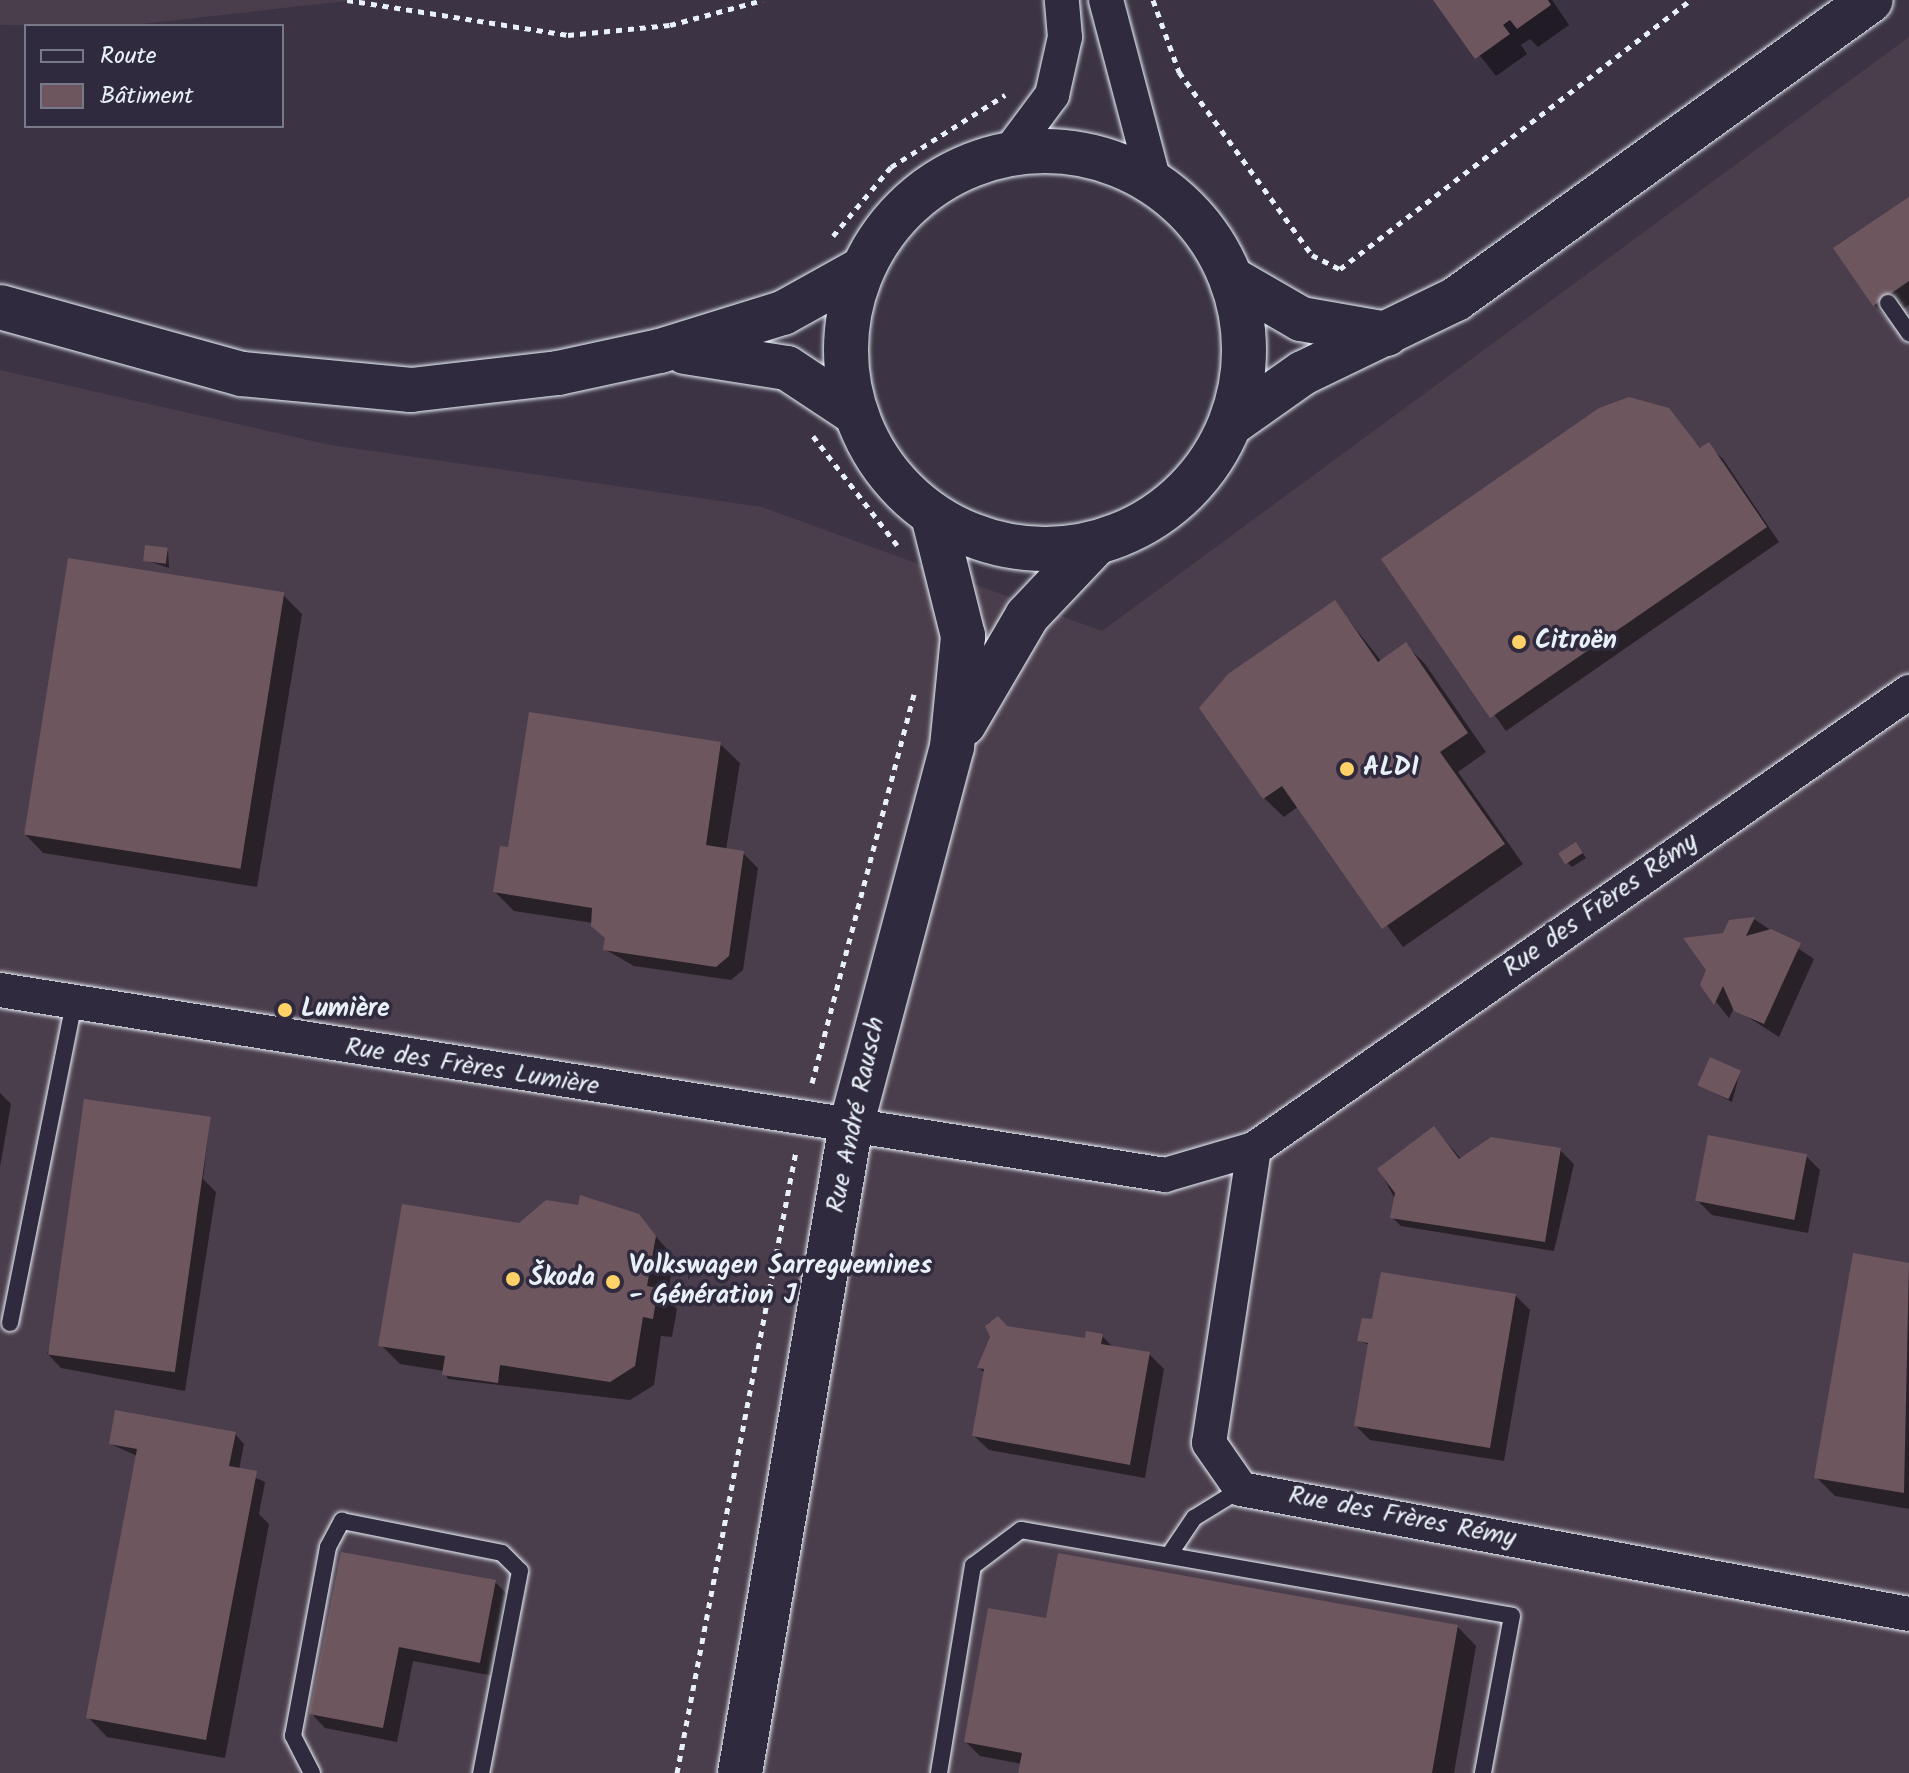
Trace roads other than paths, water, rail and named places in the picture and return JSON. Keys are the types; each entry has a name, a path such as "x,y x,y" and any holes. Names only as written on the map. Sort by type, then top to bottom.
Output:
{"main road":[{"path":"1232,423 1303,373 1456,299 1871,0"},
{"path":"1058,151 1108,160 1154,182 1187,208 1232,279 1246,351 1232,423 1215,457 1173,504 1095,544 1011,547 933,516 874,453 855,413 845,340 862,269 887,228 921,193 962,168 1008,154 1058,151"},
{"path":"0,307 242,374 332,388 479,384 660,351 783,313 862,269"},
{"path":"1232,279 1301,319 1387,334"},
{"path":"660,351 787,368 855,413"},
{"name":"Rue André Rausch","path":"740,1773 850,1130 952,747 963,636 933,516"},
{"name":"Rue André Rausch","path":"952,747 1005,647 1095,544"}],"street":[{"path":"1008,154 1052,95 1065,37 1062,0"},
{"path":"1106,0 1154,182"},
{"name":"Rue des Frères Rémy","path":"850,1130 1165,1175 1254,1149 1909,692"},
{"name":"Rue des Frères Lumière","path":"0,990 850,1130"},
{"path":"1241,1489 1209,1443 1254,1149"},
{"name":"Rue des Frères Rémy","path":"1241,1489 1909,1614"}],"lane":[{"path":"1888,303 1909,333"},
{"path":"10,1323 74,1002"},
{"path":"1169,1555 1194,1518 1241,1489"},
{"path":"312,1773 293,1736 328,1547 342,1521 502,1553 520,1571 481,1773"},
{"path":"939,1773 973,1566 1021,1530 1512,1616 1483,1773"}],"place":[{"name":"Citroën","path":"1519,642"},
{"name":"ALDI","path":"1347,769"},
{"name":"Lumière","path":"285,1010"},
{"name":"Škoda","path":"513,1279"},
{"name":"Volkswagen Sarreguemines - Génération J","path":"613,1282"}]}
